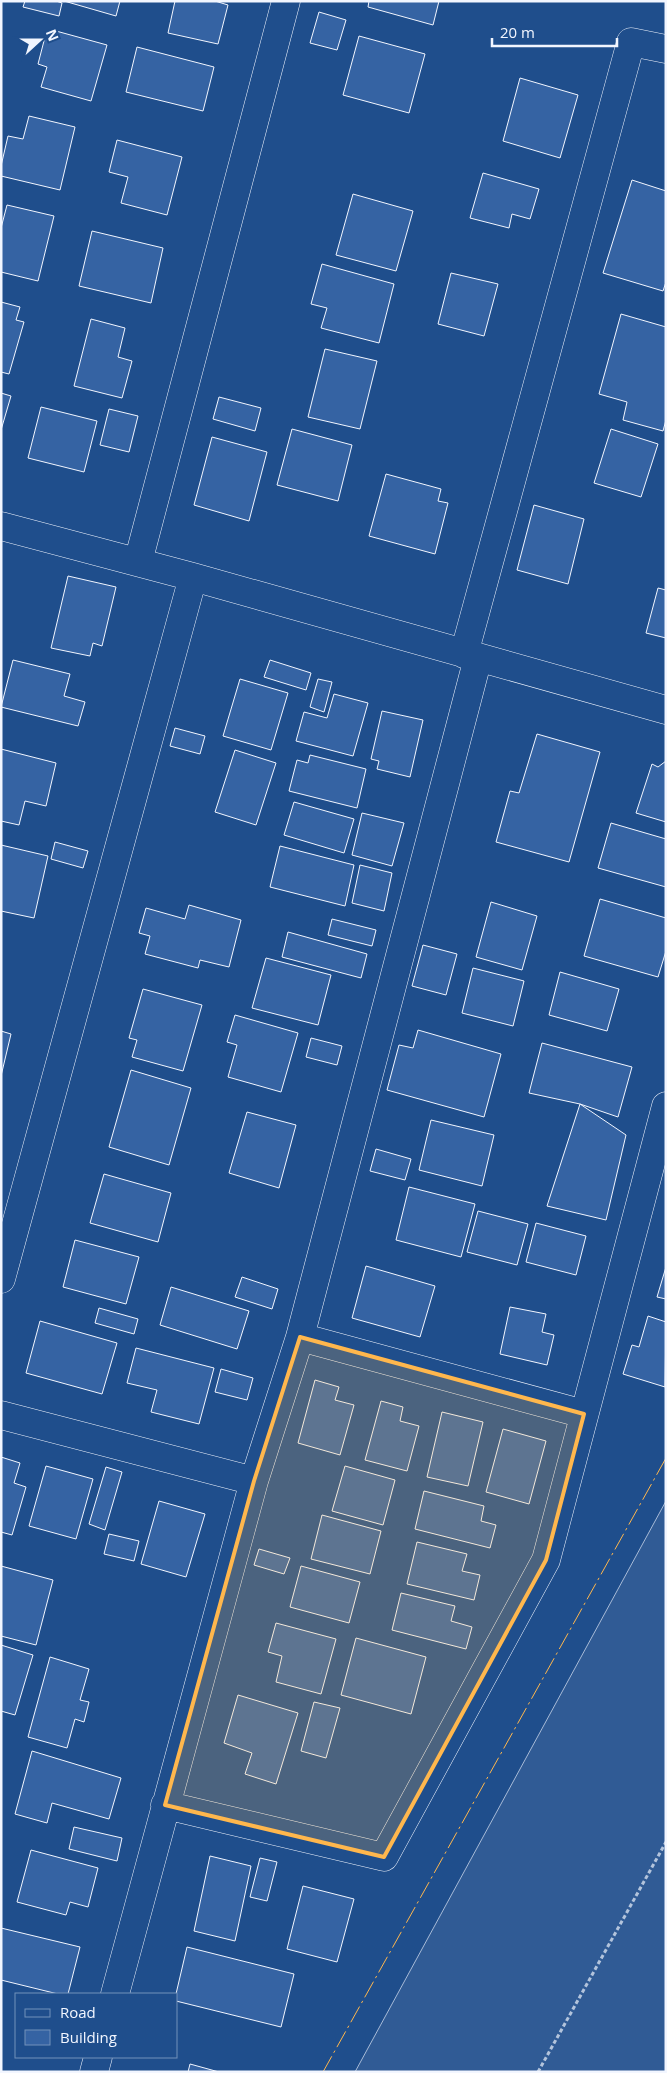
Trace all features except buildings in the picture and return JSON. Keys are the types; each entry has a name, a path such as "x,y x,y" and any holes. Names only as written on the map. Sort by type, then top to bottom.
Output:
{"street":[{"path":"138,562 286,1"},
{"path":"115,1993 254,1481 300,1337 471,656 631,42 666,49"},
{"path":"1,526 193,577 666,710"},
{"path":"1,1279 193,577"},
{"path":"165,1805 384,1857 546,1560 666,1106"},
{"path":"300,1337 584,1414"},
{"path":"1,1414 254,1481"},
{"path":"94,2072 98,2058"}],"path":[{"path":"538,2072 666,1842"}],"highlighted area":[{"path":"300,1337 584,1414 546,1560 384,1857 165,1805 254,1481"}],"shaded area":[{"path":"666,1501 666,2072 355,2072"}],"power":[{"path":"323,2072 666,1458"}]}
